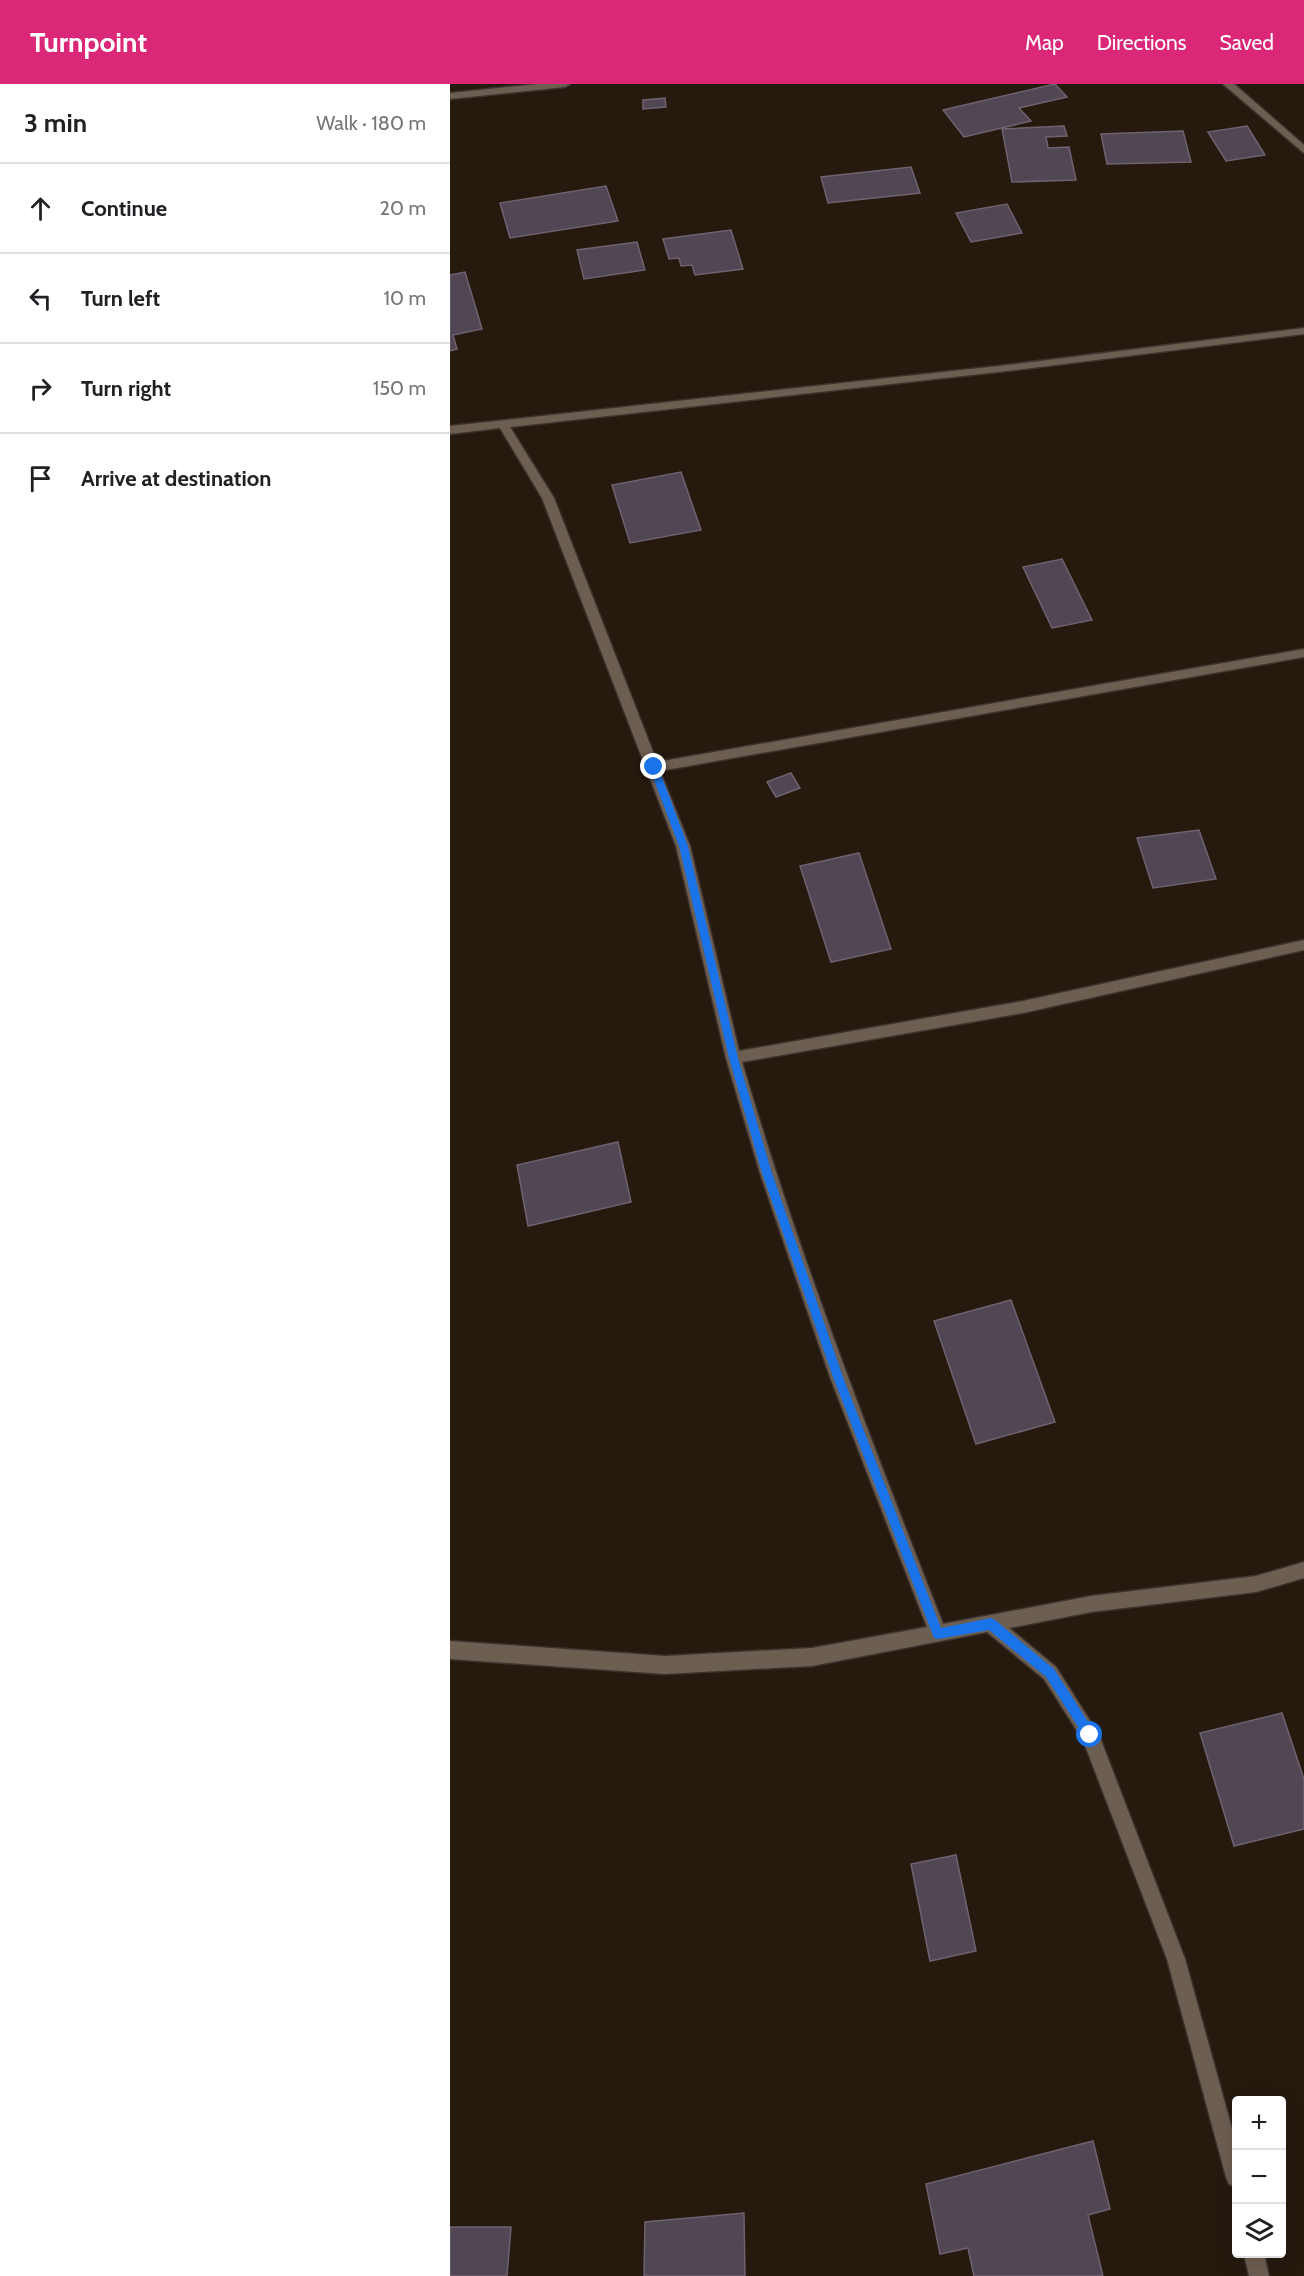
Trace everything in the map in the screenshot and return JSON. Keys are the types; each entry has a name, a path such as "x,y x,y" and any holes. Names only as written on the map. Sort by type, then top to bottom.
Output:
{"street":[{"path":"450,96 564,84"},
{"path":"1228,84 1304,150"},
{"path":"450,430 1007,368 1304,331"},
{"path":"503,424 548,498 683,846 733,1058 767,1173 838,1377 938,1634"},
{"path":"654,767 1304,653"},
{"path":"733,1058 1023,1007 1304,945"},
{"path":"450,1650 665,1665 812,1657 1091,1604 1256,1584 1304,1570"},
{"path":"991,1624 1050,1673 1090,1735 1176,1959 1232,2162"},
{"path":"1255,2258 1259,2276"}],"building":[{"path":"1055,84 1067,97 1019,108 1031,121 964,137 943,110"},
{"path":"665,98 666,107 643,109 643,100"},
{"path":"1064,126 1067,136 1046,137 1048,148 1069,147 1076,180 1012,182 1002,129"},
{"path":"1247,126 1265,155 1226,161 1208,132"},
{"path":"1183,131 1191,162 1107,164 1101,134"},
{"path":"911,167 920,193 828,203 821,177"},
{"path":"606,186 618,221 510,238 500,203"},
{"path":"1007,204 1022,233 971,242 956,213"},
{"path":"731,230 743,269 695,275 692,265 681,266 679,258 669,259 663,239"},
{"path":"637,242 645,270 584,279 577,250"},
{"path":"465,272 482,329 453,335 457,349 450,351 450,275"},
{"path":"681,472 701,530 630,543 612,485"},
{"path":"1062,559 1092,620 1052,628 1023,567"},
{"path":"791,773 800,788 776,797 767,782"},
{"path":"1199,830 1216,879 1153,888 1137,838"},
{"path":"859,853 891,949 831,962 800,866"},
{"path":"618,1142 631,1202 528,1226 517,1165"},
{"path":"1011,1300 1055,1422 976,1444 934,1321"},
{"path":"1282,1713 1304,1779 1304,1829 1234,1846 1200,1733"},
{"path":"956,1855 976,1951 930,1961 911,1864"},
{"path":"1093,2141 1110,2209 1088,2215 1103,2276 974,2276 968,2248 940,2254 926,2184"},
{"path":"744,2213 745,2276 644,2276 645,2222"},
{"path":"450,2227 511,2227 507,2276 450,2276"}],"route":[{"path":"654,767 683,846 733,1058 767,1173 838,1377 938,1634 991,1624 1050,1673 1090,1735"}]}
